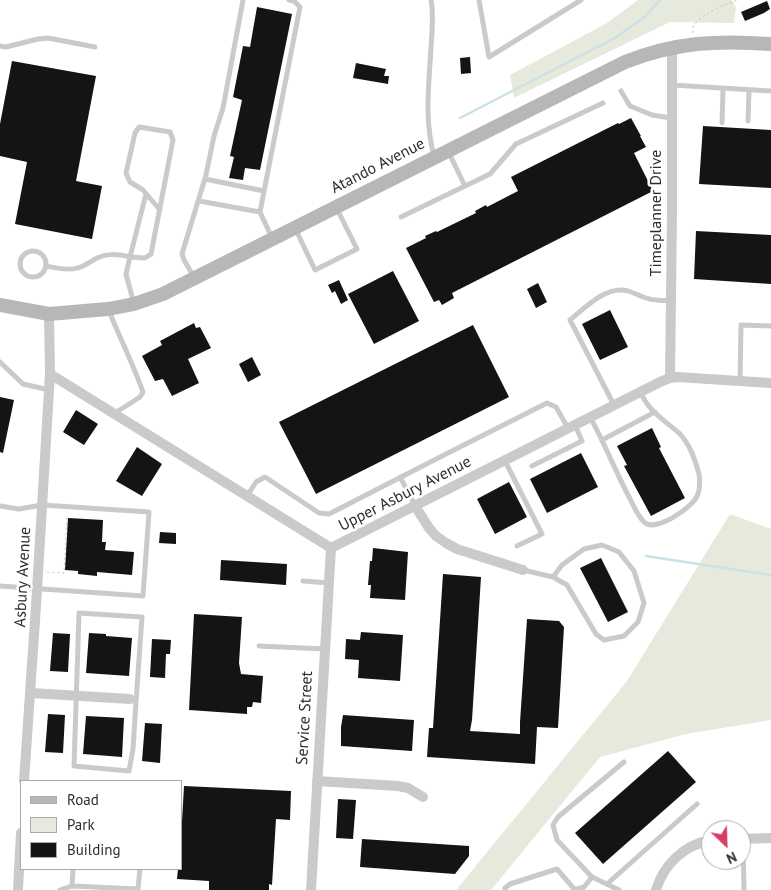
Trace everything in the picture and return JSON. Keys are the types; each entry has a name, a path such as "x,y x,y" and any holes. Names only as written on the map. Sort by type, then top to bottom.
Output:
{"main road":[{"name":"Atando Avenue","path":"0,305 49,314 108,309 134,304 163,294 448,150 640,56 695,44 728,42 771,44"}],"street":[{"name":"Timeplanner Drive","path":"670,378 672,48"},
{"path":"49,314 50,374"},
{"name":"Upper Asbury Avenue","path":"50,374 331,548 670,378 771,383"},
{"name":"Asbury Avenue","path":"24,780 50,374"},
{"path":"415,506 429,528 446,543 523,570"},
{"name":"Service Street","path":"310,890 331,548"},
{"path":"30,693 133,701"},
{"path":"317,781 398,786 408,788 423,797"},
{"path":"751,839 771,838"},
{"path":"656,890 658,881 674,858 690,847 701,843"},
{"path":"18,890 20,853"}],"lane":[{"path":"195,278 182,254 199,201 214,136 223,108 243,0"},
{"path":"273,239 260,212 300,8 294,1 288,0"},
{"path":"433,0 427,112 429,135 435,157"},
{"path":"479,0 489,56 581,0"},
{"path":"0,46 6,47 48,38 95,47"},
{"path":"671,85 771,92"},
{"path":"722,122 723,88"},
{"path":"748,120 749,90"},
{"path":"621,91 630,106 652,115 671,118"},
{"path":"401,217 490,174 516,144 603,103"},
{"path":"46,266 76,269 107,254 145,258 151,254 160,210 173,140 170,132 139,126 134,133 126,173 130,182 143,190 160,210"},
{"path":"448,150 465,186"},
{"path":"205,178 264,190"},
{"path":"134,304 126,274 146,194"},
{"path":"199,201 260,212"},
{"path":"295,228 315,270 357,249 336,207"},
{"path":"35,251 45,258 46,266 41,274 33,277 28,276 22,271 20,263 23,255 35,251"},
{"path":"614,405 570,320 608,292 629,291 648,299 658,301 670,300"},
{"path":"108,309 144,392 140,397 114,414"},
{"path":"740,381 741,325 771,326"},
{"path":"0,362 23,384 48,390"},
{"path":"590,417 616,472 644,523 655,525 664,521 687,509 694,501 698,494 699,476 693,454 686,442 680,434 648,406 640,392"},
{"path":"247,496 256,482 266,477 319,513 328,514 546,403 556,407 582,441 532,466"},
{"path":"602,440 655,412"},
{"path":"505,460 542,534 517,546"},
{"path":"400,478 415,506"},
{"path":"0,506 18,509 42,505 67,506 149,512 143,596 0,586"},
{"path":"523,570 553,577 567,585 596,634 604,640 624,636 638,622 644,603 634,572 619,552 602,545 584,549 562,565 553,577"},
{"path":"303,581 329,583"},
{"path":"79,613 142,617 133,701 133,748 129,771 74,766 76,696 79,613"},
{"path":"259,646 325,649"},
{"path":"619,890 592,877 557,840 553,825 558,817 624,762"},
{"path":"607,884 697,804"},
{"path":"505,890 510,884 557,869 575,890 584,887 592,877"},
{"path":"72,886 73,870"},
{"path":"60,890 72,886 138,889 140,870"},
{"path":"743,870 744,890"}],"path":[{"path":"695,44 693,28 700,19 728,3 738,0"},
{"path":"38,572 64,574 67,506"}],"green space":[{"path":"638,0 732,0 736,8 734,23 670,22 514,98 510,75 607,23"},
{"path":"730,514 771,529 771,720 686,734 600,757 491,890 456,890 627,681"}],"building":[{"path":"767,1 770,9 745,21 741,12"},
{"path":"257,7 292,14 260,170 245,168 243,180 229,178 234,157 230,156 242,100 233,97 243,46 250,47"},
{"path":"470,57 471,73 461,74 460,58"},
{"path":"12,61 96,76 76,181 102,186 92,239 15,224 27,162 0,156 0,124"},
{"path":"356,63 386,69 384,76 389,76 388,84 353,78"},
{"path":"631,118 646,147 634,153 653,191 452,293 454,298 442,305 439,300 434,302 406,248 426,238 425,236 437,232 476,213 475,211 486,205 487,207 518,191 511,177"},
{"path":"703,126 771,130 771,188 699,184"},
{"path":"696,231 771,235 771,284 694,279"},
{"path":"393,271 419,321 374,344 348,294"},
{"path":"339,280 348,300 341,304 335,291 332,293 328,285"},
{"path":"538,283 547,302 536,308 527,289"},
{"path":"610,310 628,347 600,360 582,324"},
{"path":"194,323 196,328 200,327 211,348 188,359 199,383 172,396 163,379 155,381 142,356 162,345 160,341"},
{"path":"473,325 509,397 316,494 279,422"},
{"path":"252,357 261,375 248,382 239,364"},
{"path":"0,397 14,400 3,453 0,452"},
{"path":"76,410 98,424 84,445 63,432"},
{"path":"652,428 661,447 659,448 685,498 651,516 624,466 627,465 617,446"},
{"path":"137,447 162,464 142,496 116,481"},
{"path":"581,453 598,487 547,513 530,479"},
{"path":"509,482 527,517 495,534 477,499"},
{"path":"68,518 103,520 102,542 106,542 105,550 134,552 132,575 97,572 97,576 78,574 78,571 65,570"},
{"path":"160,532 176,533 176,544 159,543"},
{"path":"373,548 408,552 405,600 370,598 371,585 368,585"},
{"path":"601,558 628,612 608,622 580,568"},
{"path":"221,560 287,564 286,585 220,580"},
{"path":"443,574 481,577 470,731 520,734 527,619 559,621 564,627 558,728 537,727 535,764 427,757 429,728 433,728"},
{"path":"194,614 242,617 239,663 241,674 263,676 261,703 253,702 252,707 247,707 247,714 189,710"},
{"path":"361,632 403,635 400,681 358,678 359,660 345,659 346,639 360,640"},
{"path":"53,633 70,634 68,672 50,671"},
{"path":"89,633 132,638 129,676 86,673"},
{"path":"152,639 171,640 170,654 166,654 165,678 150,677"},
{"path":"48,714 65,715 63,753 45,752"},
{"path":"343,715 414,720 412,751 341,746"},
{"path":"86,716 124,718 122,757 83,754"},
{"path":"145,723 162,724 160,763 142,761"},
{"path":"668,751 696,782 603,864 575,833"},
{"path":"184,786 291,791 290,820 276,819 272,885 269,884 269,890 209,890 209,881 177,879 178,870 182,870"},
{"path":"338,799 356,800 353,839 336,838"},
{"path":"362,839 469,846 469,856 455,874 360,867"}],"waterway":[{"path":"460,118 615,38 645,17 660,0"},
{"path":"646,556 771,575"}]}
